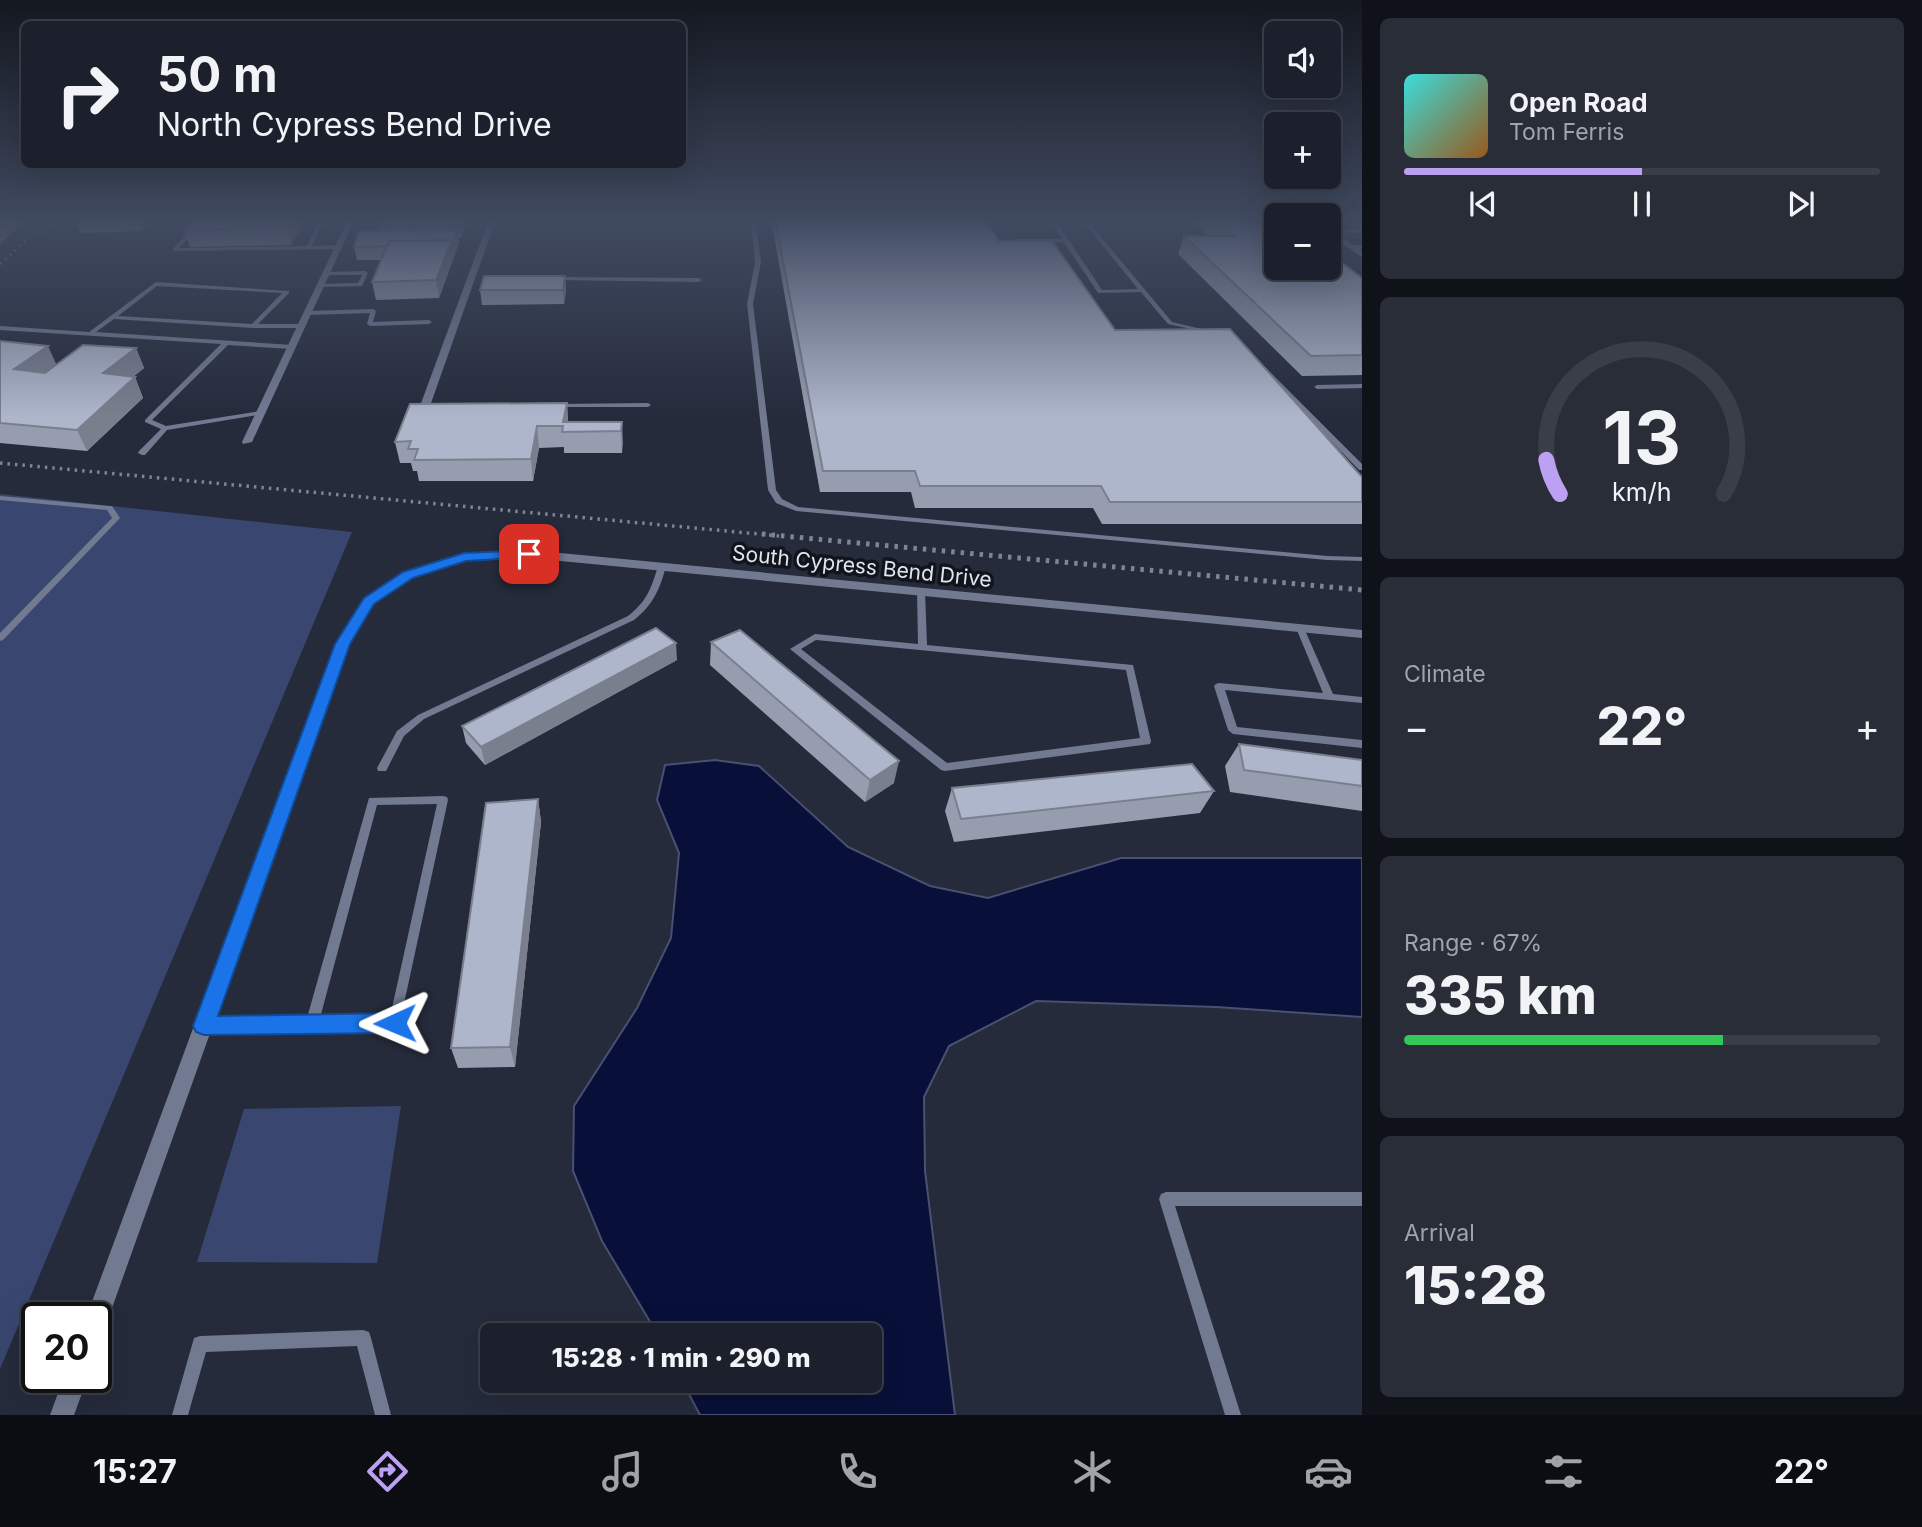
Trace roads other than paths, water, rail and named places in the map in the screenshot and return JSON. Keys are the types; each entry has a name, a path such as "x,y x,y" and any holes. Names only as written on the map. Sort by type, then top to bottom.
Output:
{"street":[{"path":"425,406 468,285"},
{"path":"247,442 321,286"},
{"name":"South Cypress Bend Drive","path":"204,1026 342,644 369,601 408,575 464,557 529,554 1362,634"},
{"path":"103,1302 204,1026"},
{"path":"62,1415 70,1393"}],"lane":[{"path":"90,334 155,285"},
{"path":"173,285 286,292 253,326"},
{"path":"321,286 359,285"},
{"path":"754,285 750,304 772,490 779,501 796,509 1362,559"},
{"path":"1095,285 1100,292 1143,290"},
{"path":"1139,285 1170,323 1206,330 1224,338"},
{"path":"308,313 373,311 370,324 429,322"},
{"path":"113,317 253,326 302,326"},
{"path":"0,328 292,347"},
{"path":"226,344 147,421 165,428 261,413"},
{"path":"1241,348 1257,360 1362,468"},
{"path":"1317,387 1362,386"},
{"path":"550,406 648,405"},
{"path":"425,406 439,406"},
{"path":"142,453 165,428"},
{"path":"0,498 109,508 116,518 0,638"},
{"path":"382,768 400,734 421,717 631,618 646,607 655,593 662,566"},
{"path":"921,592 923,646"},
{"path":"1300,628 1330,697"},
{"path":"815,637 923,646 1130,667 1146,741 945,767 795,649 815,637"},
{"path":"1362,700 1219,686 1233,730 1362,744"},
{"path":"204,1026 395,1023 443,800 373,801 312,1024"},
{"path":"1233,1415 1166,1199 1362,1199"},
{"path":"180,1415 200,1344 363,1338 383,1415"}],"railway":[{"path":"0,463 780,536"},
{"path":"762,534 1362,590"}]}
